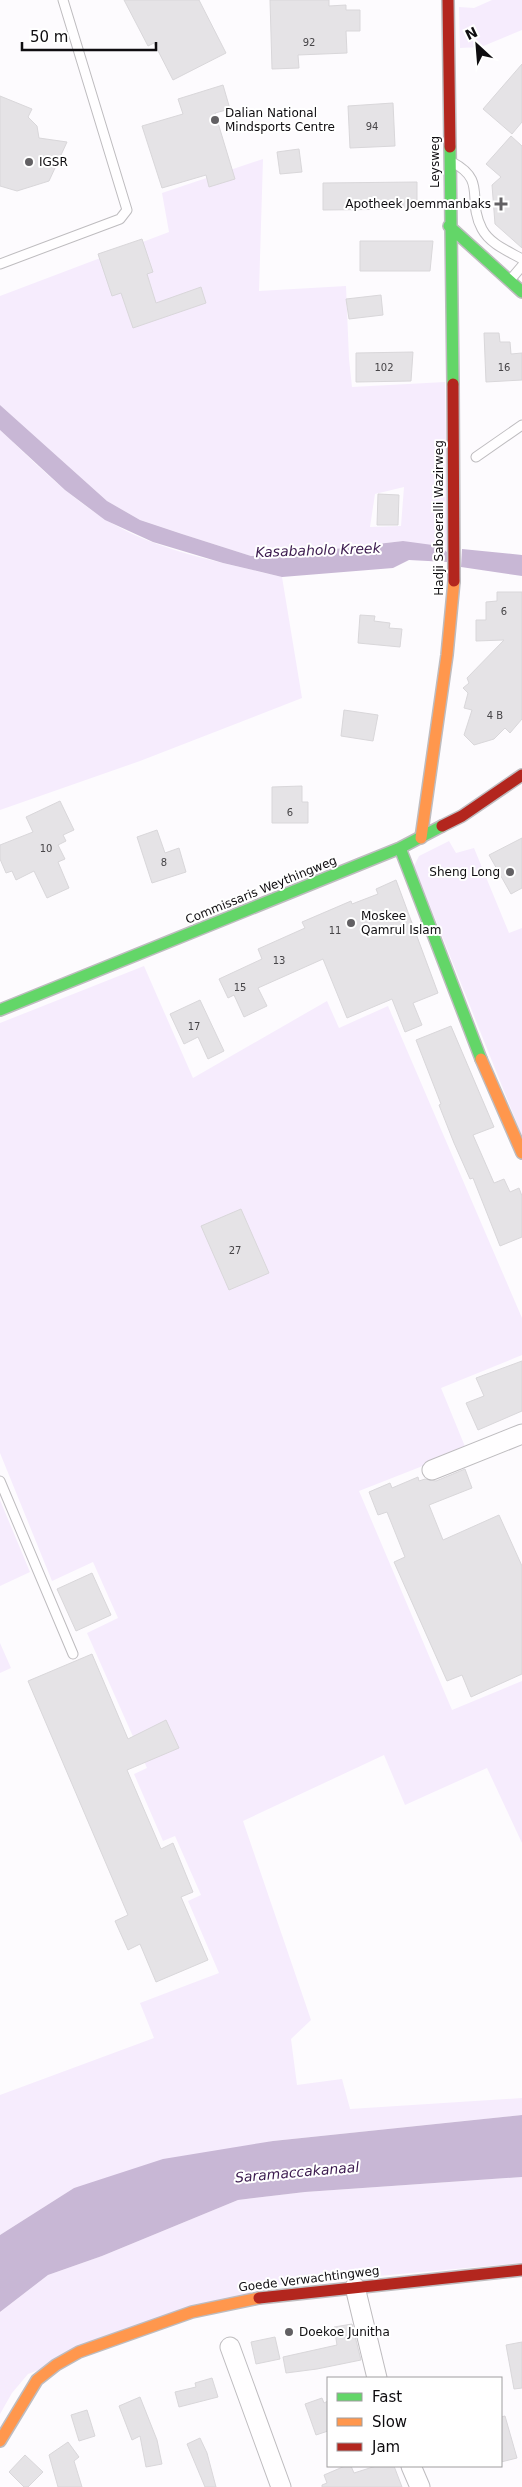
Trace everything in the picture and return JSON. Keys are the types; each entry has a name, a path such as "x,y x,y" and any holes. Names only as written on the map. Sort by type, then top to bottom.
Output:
{"street":[{"name":"Leysweg","path":"448,0 450,226"},
{"path":"450,226 522,292"},
{"name":"Hadji Saboeralli Wazirweg","path":"421,838 447,655 455,574 450,226"},
{"name":"Commissaris Weythingweg","path":"0,1010 400,848 462,816 522,775"},
{"path":"400,848 431,935 481,1062 522,1153"},
{"path":"432,1470 522,1434"},
{"name":"Goede Verwachtingweg","path":"0,2441 36,2380 56,2365 79,2352 192,2312 238,2301 522,2270"},
{"path":"354,2287 377,2377"},
{"path":"230,2347 281,2487"},
{"path":"411,2467 420,2487"}],"lane":[{"path":"0,264 120,219 127,210 64,0"},
{"path":"449,160 466,169 474,181 474,208 482,230 495,244 522,260"},
{"path":"509,281 522,266"},
{"path":"476,457 522,425"},
{"path":"0,1480 73,1654"}],"shaded area":[{"path":"492,0 522,0 522,30 481,47 460,48 459,7 474,8"},
{"path":"263,159 259,291 346,286 352,387 445,382 448,553 403,541 292,554 251,556 182,534 140,520 107,501 0,405 0,296 169,232 162,193","holes":["404,487 401,526 370,527 375,494"]},
{"path":"0,430 50,477 77,499 91,510 125,530 146,540 191,555 282,577 302,698 140,761 0,810"},
{"path":"449,841 456,853 474,848 509,933 522,928 522,1136 414,866 419,856"},
{"path":"144,966 193,1078 327,1001 339,1028 388,1006 522,1318 522,1355 441,1388 466,1449 359,1491 452,1710 522,1681 522,1843 487,1768 405,1805 384,1755 243,1821 311,2020 291,2039 297,2085 342,2079 350,2109 522,2098 522,2115 273,2141 74,2188 0,2235 0,2095 154,2038 140,2003 219,1973 188,1901 201,1895 175,1836 163,1841 134,1774 147,1768 87,1633 118,1618 93,1562 52,1581 0,1453 0,1023"},
{"path":"0,1500 30,1572 0,1586"},
{"path":"0,1643 11,1668 0,1673"},
{"path":"522,2177 522,2263 269,2286 28,2374 12,2393 0,2414 0,2312 48,2275 102,2256 238,2200 305,2192"}],"water":[{"path":"0,405 107,501 140,520 251,556 292,554 403,541 440,546 448,553 447,562 409,560 393,568 282,577 223,563 153,542 105,520 65,490 0,430"},
{"path":"462,549 522,555 522,576 461,567"},
{"name":"Saramaccakanaal","path":"522,2115 522,2177 305,2192 238,2200 102,2256 48,2275 0,2312 0,2235 74,2188 163,2159 273,2141"}],"building":[{"path":"124,0 199,0 226,53 173,80 154,43 148,46"},
{"path":"270,0 329,0 329,6 346,5 346,10 360,10 360,31 346,31 347,53 298,55 299,68 272,69"},
{"path":"522,64 522,122 512,134 483,109"},
{"path":"223,85 230,109 215,113 235,179 209,187 206,175 162,188 142,126 183,114 178,99"},
{"name":"IGSR","path":"0,96 32,109 28,117 37,126 39,138 67,142 49,181 17,191 0,186"},
{"path":"393,103 395,146 350,148 348,106"},
{"path":"511,136 522,146 522,248 495,224 492,185 501,177 486,164"},
{"path":"299,149 302,172 280,174 277,152"},
{"path":"417,182 417,209 323,210 323,183"},
{"path":"142,239 153,272 147,274 156,303 201,287 206,303 133,328 121,293 112,296 98,254"},
{"path":"360,241 433,241 430,271 360,271"},
{"path":"381,295 383,315 349,319 346,299"},
{"path":"484,333 499,333 500,342 510,342 511,354 522,353 522,380 486,382"},
{"path":"413,352 411,381 356,382 356,353"},
{"path":"378,494 399,495 398,525 377,525"},
{"path":"497,592 522,592 522,719 510,733 505,728 494,739 474,745 464,735 472,710 464,708 468,693 463,688 469,683 467,678 504,640 476,641 476,620 486,620 486,602 497,601"},
{"path":"360,615 375,616 374,621 390,623 389,628 402,629 400,647 358,643"},
{"path":"344,710 378,715 373,741 341,736"},
{"path":"302,786 302,802 308,802 308,823 272,823 272,787"},
{"path":"60,801 74,830 63,835 66,841 58,845 65,859 58,862 69,888 47,898 34,871 16,880 12,871 6,873 0,859 0,845 33,832 26,817"},
{"path":"157,830 165,853 179,848 186,872 152,883 137,837"},
{"name":"Sheng Long","path":"522,838 522,888 511,894 489,855"},
{"path":"396,880 438,993 413,1003 422,1025 405,1032 392,999 347,1018 323,959 258,988 267,1006 244,1017 234,995 228,998 219,979 262,959 258,949 305,928 302,922 351,901 352,904 378,894 376,889"},
{"path":"200,1000 224,1051 208,1059 198,1037 184,1044 170,1014"},
{"path":"451,1026 494,1127 473,1135 494,1183 504,1179 510,1192 519,1188 522,1196 522,1237 500,1246 473,1178 470,1179 454,1143 416,1040"},
{"path":"241,1209 269,1273 229,1290 201,1226"},
{"path":"522,1361 522,1411 478,1430 466,1403 484,1396 476,1378"},
{"path":"465,1469 472,1488 429,1505 443,1540 499,1515 522,1566 522,1674 471,1697 462,1675 447,1681 394,1562 405,1557 387,1512 378,1515 369,1492 390,1483 392,1488 418,1477 419,1481 425,1479 436,1481"},
{"path":"92,1573 111,1615 76,1631 57,1589"},
{"path":"92,1654 128,1739 166,1720 179,1748 127,1770 161,1849 173,1843 193,1892 181,1897 208,1960 156,1982 140,1944 128,1950 115,1921 128,1915 28,1681"},
{"path":"352,2324 361,2360 286,2373 283,2357 337,2345 334,2327"},
{"path":"275,2337 280,2359 256,2364 251,2342"},
{"path":"522,2342 522,2388 514,2389 506,2345"},
{"path":"212,2378 218,2397 179,2407 175,2392 196,2387 195,2383"},
{"path":"140,2397 157,2440 162,2464 146,2467 140,2436 132,2440 119,2406"},
{"path":"322,2398 324,2403 327,2402 327,2431 316,2435 305,2404"},
{"path":"87,2410 95,2436 79,2441 71,2415"},
{"path":"505,2416 517,2458 502,2462 502,2417"},
{"path":"200,2438 207,2453 216,2487 205,2487 187,2444"},
{"path":"68,2442 79,2457 74,2461 82,2487 58,2487 49,2455"},
{"path":"25,2455 43,2472 28,2487 24,2487 9,2472"},
{"path":"343,2467 351,2467 354,2473 373,2467 394,2467 402,2487 322,2487 322,2485 327,2483 324,2475"}],"traffic: fast":[{"path":"450,147 453,384"},
{"path":"449,226 522,292"},
{"path":"0,1010 400,848 442,826"},
{"path":"400,848 481,1059"}],"traffic: slow":[{"path":"421,838 447,655 454,581"},
{"path":"481,1059 522,1153"},
{"path":"0,2441 37,2380 56,2365 79,2352 192,2312 259,2298"}],"traffic: jam":[{"path":"448,0 450,147"},
{"path":"453,384 454,581"},
{"path":"442,826 462,816 522,775"},
{"path":"259,2298 522,2270"}],"place":[{"name":"Dalian National Mindsports Centre","path":"215,120"},
{"name":"IGSR","path":"29,162"},
{"name":"Apotheek Joemmanbaks","path":"501,204"},
{"name":"Sheng Long","path":"510,872"},
{"name":"Moskee Qamrul Islam","path":"351,923"},
{"name":"Doekoe Junitha","path":"289,2332"}],"water label":[{"name":"Kasabaholo Kreek","path":"318,550"}]}
